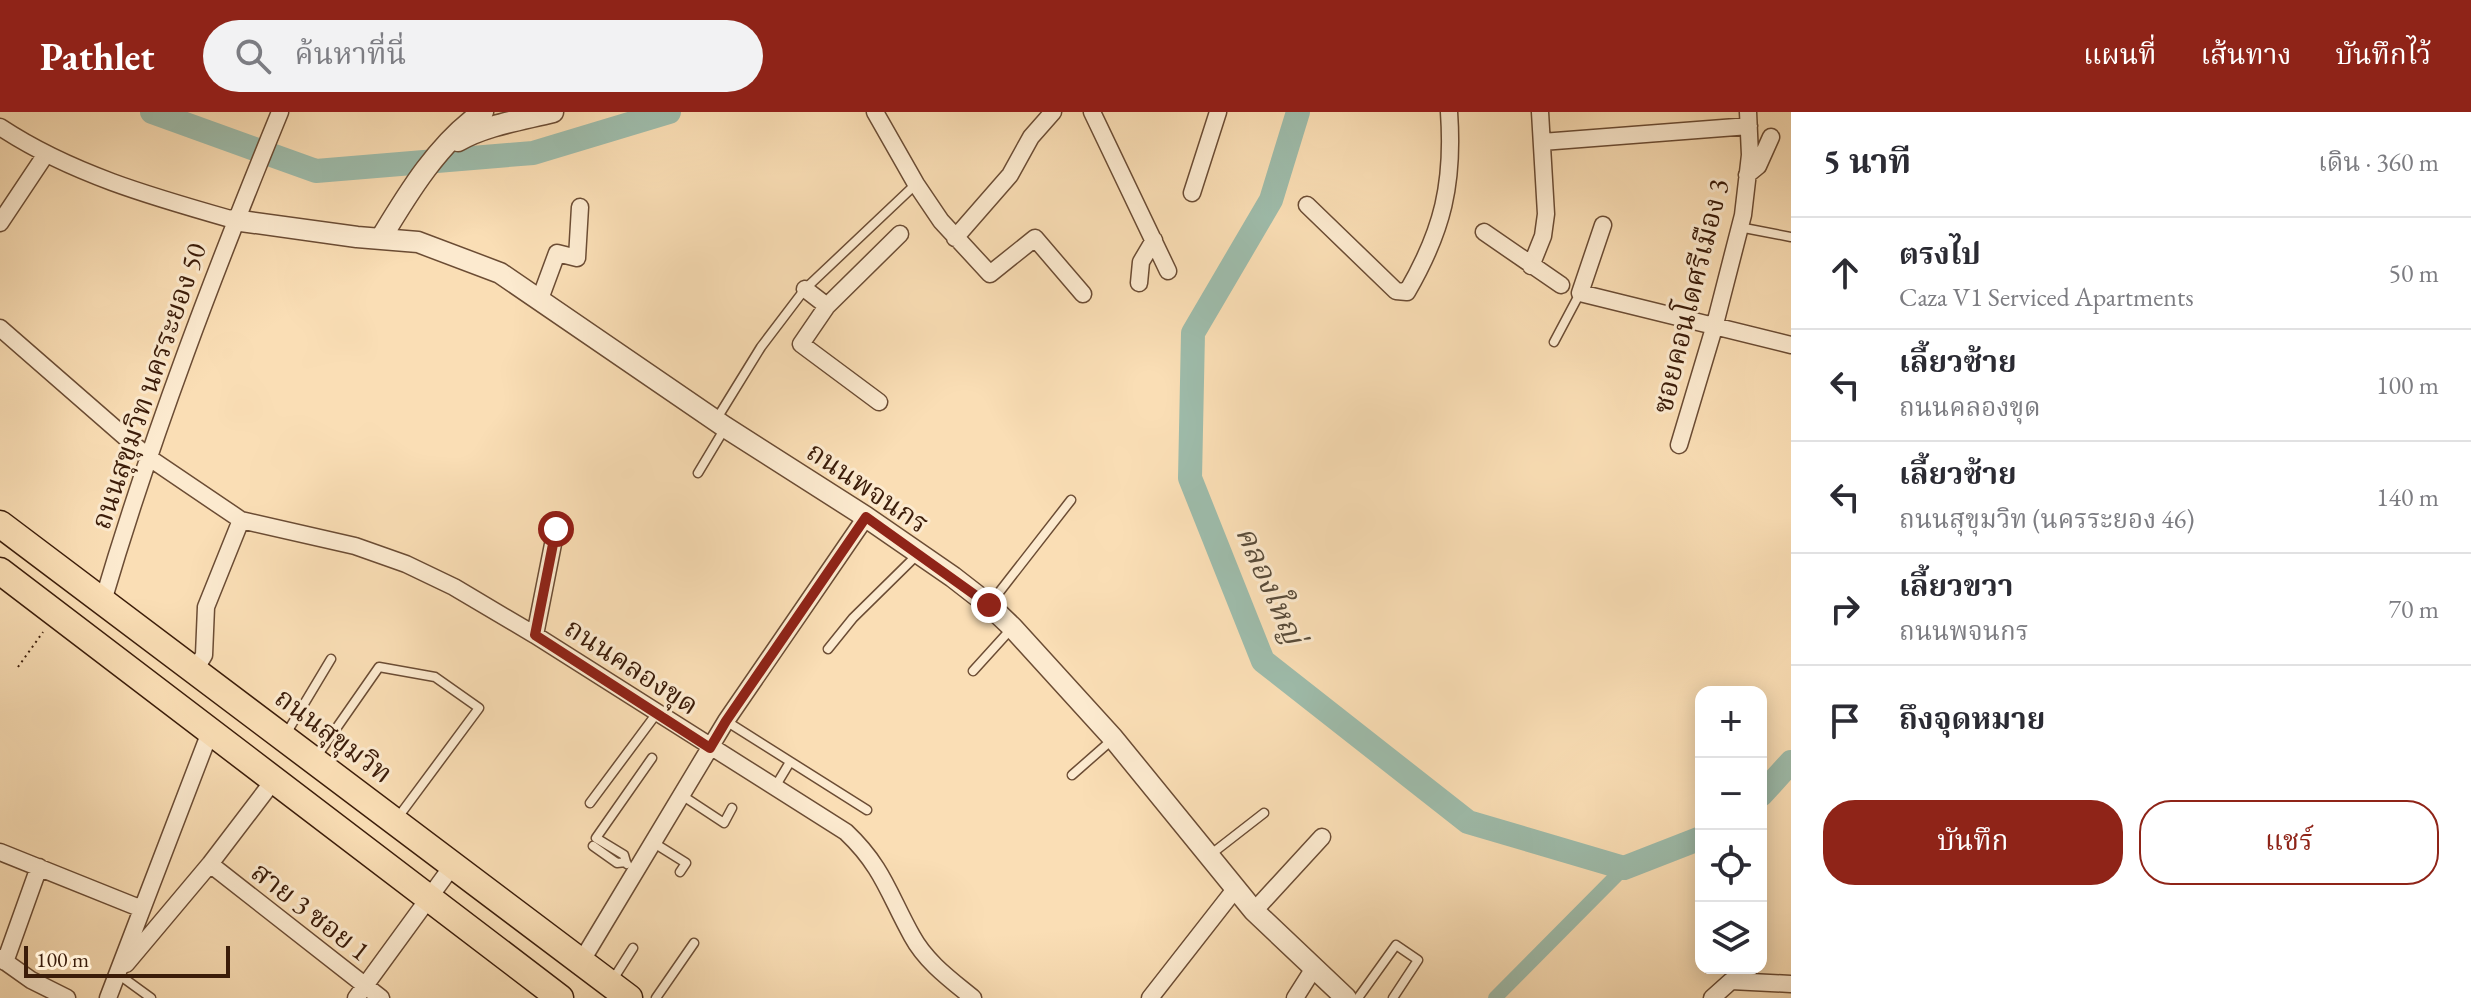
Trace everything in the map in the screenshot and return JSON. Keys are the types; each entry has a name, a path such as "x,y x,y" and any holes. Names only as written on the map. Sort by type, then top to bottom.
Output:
{"main road":[{"name":"ถนนสุขุมวิท","path":"0,524 620,991"},
{"path":"0,571 560,998"}],"street":[{"name":"ถนนสุขุมวิท นครระยอง 50","path":"103,601 148,457 234,220 280,112"},
{"path":"381,238 400,206 444,148 466,123 483,112"},
{"path":"875,112 941,221 990,274 1035,238 1083,294"},
{"path":"955,238 1016,166 1031,137 1053,112"},
{"path":"1092,112 1168,271"},
{"path":"1192,193 1218,112"},
{"path":"1307,205 1396,291 1407,292 1428,257 1447,199 1449,112"},
{"path":"1531,266 1543,236 1546,214 1540,112"},
{"path":"444,148 472,133 547,113"},
{"path":"1542,142 1749,119"},
{"name":"ซอยคอนโดศรีเมือง 3","path":"1679,445 1743,215 1749,119"},
{"path":"0,127 46,154 121,186 234,220"},
{"path":"1747,175 1758,166 1771,137"},
{"path":"0,223 46,154"},
{"path":"540,299 557,253 577,258 580,207"},
{"name":"ถนนพจนกร","path":"234,220 418,242 500,273 721,424 866,517 989,605 1012,627 1113,738 1254,911 1346,998"},
{"path":"1603,225 1580,293 1791,345"},
{"path":"1484,232 1561,285"},
{"path":"879,402 801,344 827,306 900,234"},
{"path":"1139,283 1141,262 1154,240"},
{"path":"805,289 827,306"},
{"name":"ถนนคลองขุด","path":"0,328 148,457 241,520 355,546 406,564 454,587 846,832 881,874 913,937 927,957 973,998"},
{"path":"581,962 630,868 654,843 726,721 866,517"},
{"path":"195,670 204,655 206,607 241,520"},
{"path":"535,635 556,529"},
{"path":"108,998 210,732"},
{"path":"118,974 210,864 274,780"},
{"path":"1254,911 1322,837"},
{"path":"0,852 142,909"},
{"name":"สาย 3 ซอย 1","path":"210,864 360,992 381,998"},
{"path":"360,992 453,865"},
{"path":"39,867 3,960 31,980 67,998"},
{"path":"1150,998 1236,888"},
{"path":"1295,998 1314,968"},
{"path":"1712,998 1731,981 1791,984"}],"lane":[{"path":"698,473 761,347 805,289 916,184"},
{"path":"1739,227 1791,237"},
{"path":"1554,342 1580,293"},
{"path":"989,605 1071,500"},
{"path":"828,649 853,618 918,554"},
{"path":"973,671 1012,627"},
{"path":"284,739 331,659"},
{"path":"314,760 379,667 435,677 479,708 395,821"},
{"path":"590,803 657,713"},
{"path":"726,721 867,810"},
{"path":"1072,775 1113,738"},
{"path":"630,868 624,855 596,838 652,758"},
{"path":"774,788 790,762"},
{"path":"683,796 724,823 732,808"},
{"path":"1210,856 1264,813"},
{"path":"654,843 686,863 680,872"},
{"path":"593,846 630,868"},
{"path":"656,998 694,943"},
{"path":"1358,998 1396,945 1418,960 1393,998"},
{"path":"620,991 633,948"},
{"path":"118,974 151,998"}],"path":[{"path":"18,667 55,614"}],"waterway":[{"name":"คลองใหญ่","path":"152,112 316,171 533,153 669,112"},
{"name":"คลองใหญ่","path":"1298,112 1271,200 1193,333 1190,478 1263,661 1468,822 1624,868 1695,840"},
{"name":"คลองใหญ่","path":"1767,788 1791,762"},
{"path":"1495,998 1624,868"}],"route":[{"path":"556,529 535,635 710,748 866,517 989,605"}]}
